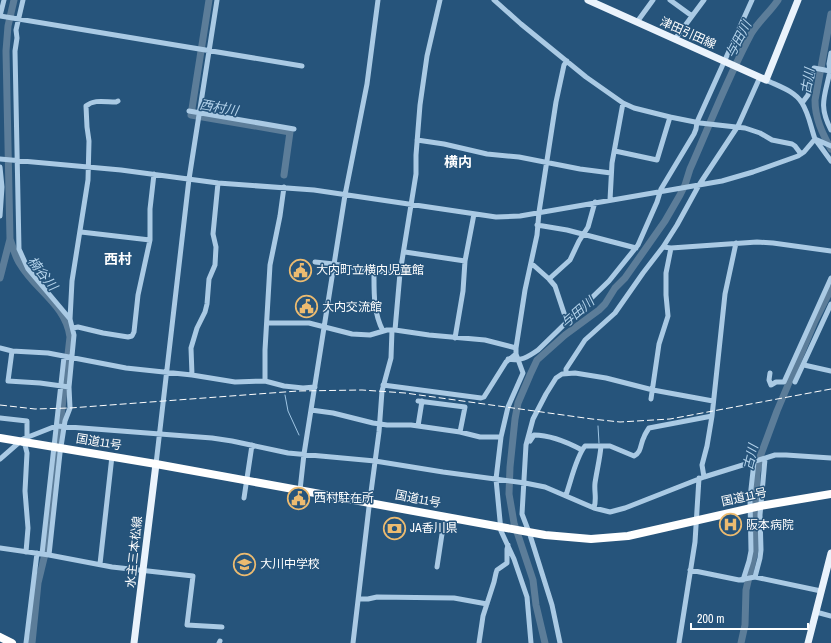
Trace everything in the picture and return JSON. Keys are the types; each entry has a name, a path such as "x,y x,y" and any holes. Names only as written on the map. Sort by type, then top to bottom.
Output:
{"highway":[{"name":"国道11号","path":"0,438 24,439 57,448 112,456 503,526 545,535 575,538 612,538 640,534 755,507 831,494"},
{"path":"0,637 12,643"}],"main road":[{"name":"津田引田線","path":"588,0 761,78"},
{"path":"761,78 798,0"},
{"name":"水主三本松線","path":"134,643 156,464"},
{"path":"808,643 831,555"}],"street":[{"path":"4,0 1,16 17,20 302,66"},
{"path":"23,0 17,20 16,51 16,160 19,249 28,269 70,319"},
{"path":"156,464 189,179 217,0"},
{"path":"300,490 304,454 345,195 367,84 378,0"},
{"path":"353,643 376,461 383,385 387,376 391,358 400,273 405,252 416,174 420,105 428,56 440,0"},
{"path":"494,0 586,77 623,103 634,108 670,117 736,126 760,133 772,140 792,144 801,154"},
{"path":"637,22 653,0"},
{"path":"670,0 692,16"},
{"path":"675,39 704,0"},
{"path":"508,359 517,361 538,350 609,281 636,248 660,192 694,134 752,0"},
{"path":"831,53 823,103 823,110 831,130"},
{"path":"531,643 528,597 508,545 503,526 497,479 501,437 510,401 523,373 516,354 516,348 525,290 538,225 556,102 566,61"},
{"path":"802,103 808,95 814,68 829,71"},
{"path":"566,373 566,369 585,340 614,313 663,247 677,225 698,185 736,126 761,78 788,90 797,97 802,103 817,140 831,161"},
{"path":"26,643 44,554 57,448 70,408 69,387 74,335 70,319 72,281 81,232 88,180 89,141 86,106 90,102 95,101 118,101"},
{"path":"610,200 611,173 623,103"},
{"path":"189,111 198,114 294,129"},
{"path":"615,151 657,160 670,117"},
{"path":"417,140 444,144 472,152 519,156 547,163 611,173"},
{"path":"0,159 154,174 218,183 314,190 496,217 520,216 732,179 801,154 817,140"},
{"path":"817,140 831,146"},
{"path":"0,167 2,188 0,216"},
{"path":"73,328 78,327 102,333 128,337 132,336 134,332 138,295 150,240 150,209 154,174"},
{"path":"192,375 191,348 197,328 205,312 209,279 215,265 216,246 213,234 218,183"},
{"path":"265,381 265,350 270,265 284,187"},
{"path":"549,279 570,260 588,227 595,202"},
{"path":"455,338 463,291 465,261 474,214"},
{"path":"538,225 567,230 636,248"},
{"path":"81,232 150,240"},
{"path":"663,247 671,248 736,243 773,243 831,251"},
{"path":"680,643 697,521 702,478 702,464 707,446 712,416 725,294 736,243"},
{"path":"651,399 659,344 668,316 666,273 671,248"},
{"path":"405,252 465,261"},
{"path":"315,262 374,271 400,273"},
{"path":"531,263 549,279 554,286 559,296 567,322"},
{"path":"374,271 374,298 380,325 383,331"},
{"path":"770,374 771,385 776,382 784,382 831,278"},
{"path":"795,382 831,304"},
{"path":"267,323 309,323 352,334 370,335 383,331 394,330 455,338 485,340 516,348"},
{"path":"0,348 12,351 48,353 126,368 192,375 235,382 265,381 284,386 303,388 315,387"},
{"path":"12,351 8,380 69,387"},
{"path":"383,385 481,398 484,397 508,359 516,354"},
{"path":"44,554 57,448 56,426 64,357"},
{"path":"804,365 831,371"},
{"path":"560,643 552,605 522,514 526,446 533,419 556,378 562,374 575,373 606,378 653,390 713,401"},
{"path":"418,426 420,401 465,407 460,432"},
{"path":"311,410 338,414 379,424 418,426 460,432 480,437 501,437"},
{"path":"566,496 582,450 585,446 610,446 634,456 640,451 644,437 649,428 712,416"},
{"path":"0,418 27,421 24,439 27,453 25,491 28,528 26,552"},
{"path":"0,459 24,439 56,426 212,438 288,453 376,461 524,483 545,487 594,508 614,512 702,478 775,455 786,454 831,458"},
{"path":"526,446 532,436 538,435 560,439 582,450"},
{"path":"244,498 252,445"},
{"path":"594,508 596,497 595,484 600,461 601,446"},
{"path":"100,564 112,456"},
{"path":"754,577 761,550 760,515 755,507 764,459"},
{"path":"744,579 751,551 755,507 755,462"},
{"path":"438,567 442,534 447,526 448,517"},
{"path":"479,643 483,616 497,570 507,563 508,545"},
{"path":"0,548 100,564 194,576 187,625 222,626"},
{"path":"690,570 730,578 744,579 754,577 821,591"},
{"path":"358,599 368,600 377,597 450,597 487,604"},
{"path":"816,612 831,616"}],"waterway":[{"path":"0,278 10,239 6,51 8,26 14,0"},
{"name":"西村川","path":"209,0 191,115 290,132 284,175"},
{"name":"与田川","path":"545,643 536,605 533,580 514,523 509,494 510,467 518,403 537,360 565,335 605,304 615,288 625,278 665,221 685,185 690,169 727,84 751,34 778,0"},
{"name":"古川","path":"831,14 815,100 816,113 831,149"},
{"name":"楠谷川","path":"10,239 17,258 26,273 63,316 70,337 46,550 38,583 32,643"},
{"name":"古川","path":"741,643 745,625 746,590 756,547 755,525 757,473 760,457 777,411 815,321 831,289"},
{"path":"285,395 288,411 299,435"},
{"path":"598,426 599,443"}],"railway":[{"path":"0,405 35,409 70,408 298,391 362,390 405,393 620,422 670,419 831,389"}],"place":[{"name":"大内町立横内児童館","path":"300,270"},
{"name":"大内交流館","path":"306,307"},
{"name":"西村駐在所","path":"298,498"},
{"name":"阪本病院","path":"731,525"},
{"name":"JA香川県","path":"394,528"},
{"name":"大川中学校","path":"245,564"}],"district":[{"name":"横内","path":"458,162"},
{"name":"西村","path":"118,259"}]}
